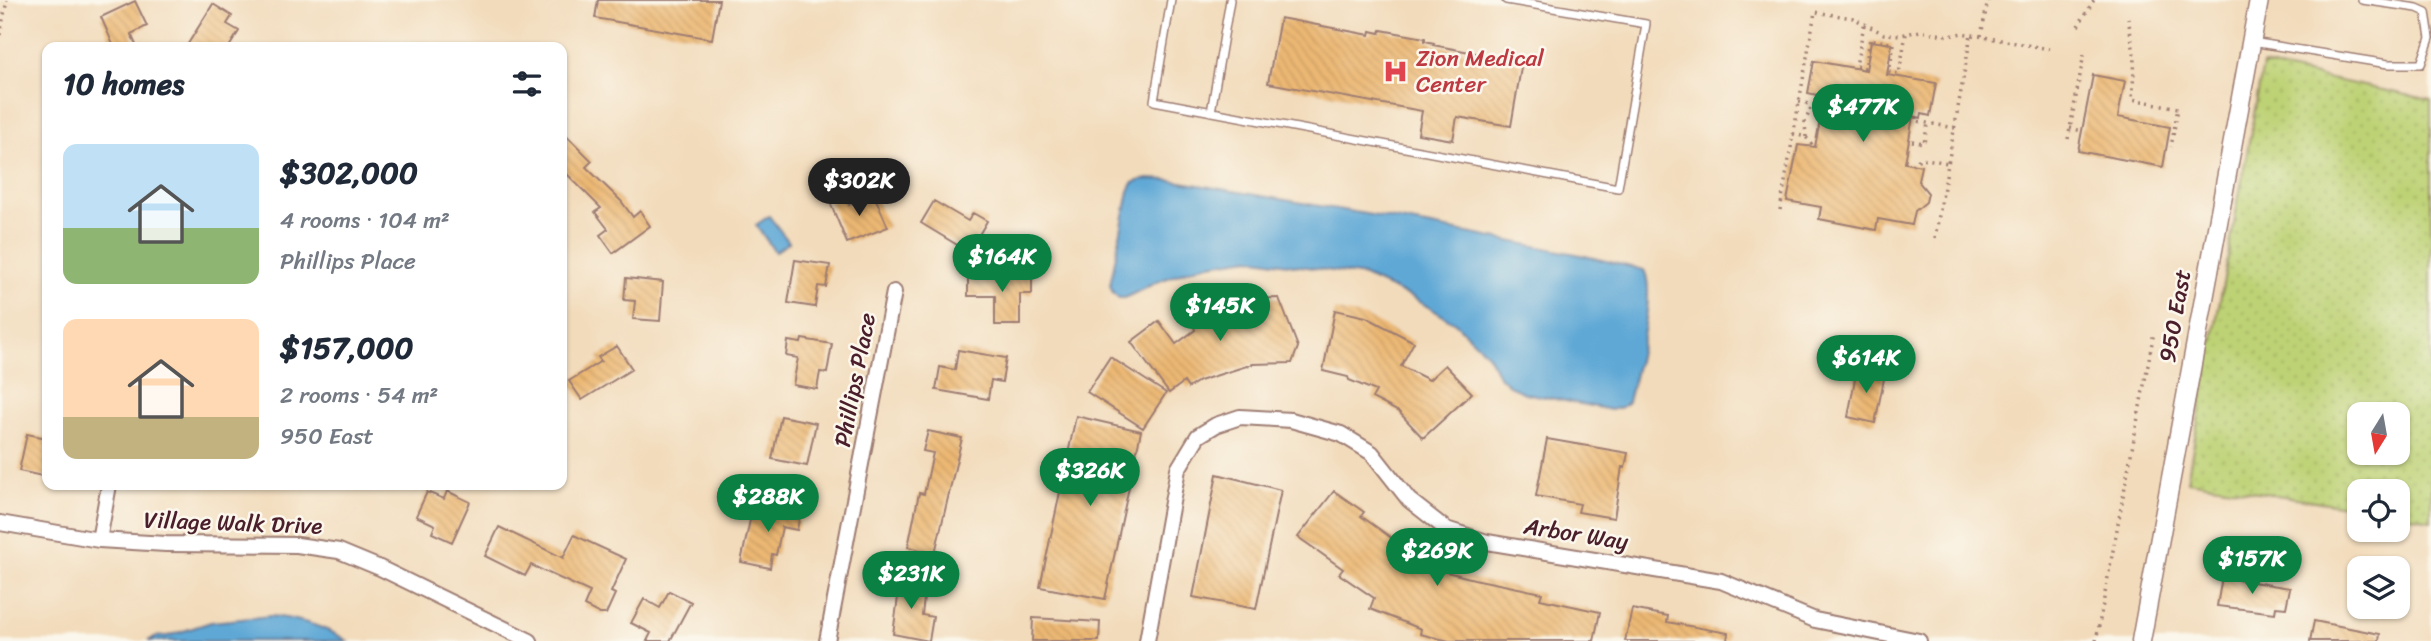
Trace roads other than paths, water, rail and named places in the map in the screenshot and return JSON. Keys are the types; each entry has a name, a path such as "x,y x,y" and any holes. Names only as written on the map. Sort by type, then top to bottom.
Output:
{"street":[{"name":"950 East","path":"2141,641 2259,0"},
{"name":"Phillips Place","path":"827,641 894,292"},
{"name":"Arbor Way","path":"1146,641 1178,470 1198,436 1216,425 1240,417 1292,420 1341,434 1372,453 1409,499 1446,529 1487,542 1721,581 1815,620 1877,637 1919,641"},
{"path":"100,540 108,490"},
{"name":"Village Walk Drive","path":"0,523 100,540 166,544 297,545 339,551 530,641"}],"lane":[{"path":"1171,0 1154,101 1618,188 1646,24 1506,0"},
{"path":"1210,112 1230,0"},
{"path":"2251,42 2388,64 2421,64 2430,38 2426,12 2417,8 2362,0"}],"water":[{"path":"1144,179 1170,180 1400,220 1644,270 1648,297 1646,315 1628,402 1611,410 1525,393 1511,387 1500,377 1488,355 1455,323 1413,298 1364,276 1250,258 1203,265 1157,282 1125,298 1119,298 1110,285 1129,191 1133,183"},
{"path":"769,216 789,242 775,252 756,225"},
{"path":"271,616 311,624 348,641 148,641 211,622"}],"place":[{"name":"Zion Medical Center","path":"1396,71"}]}
